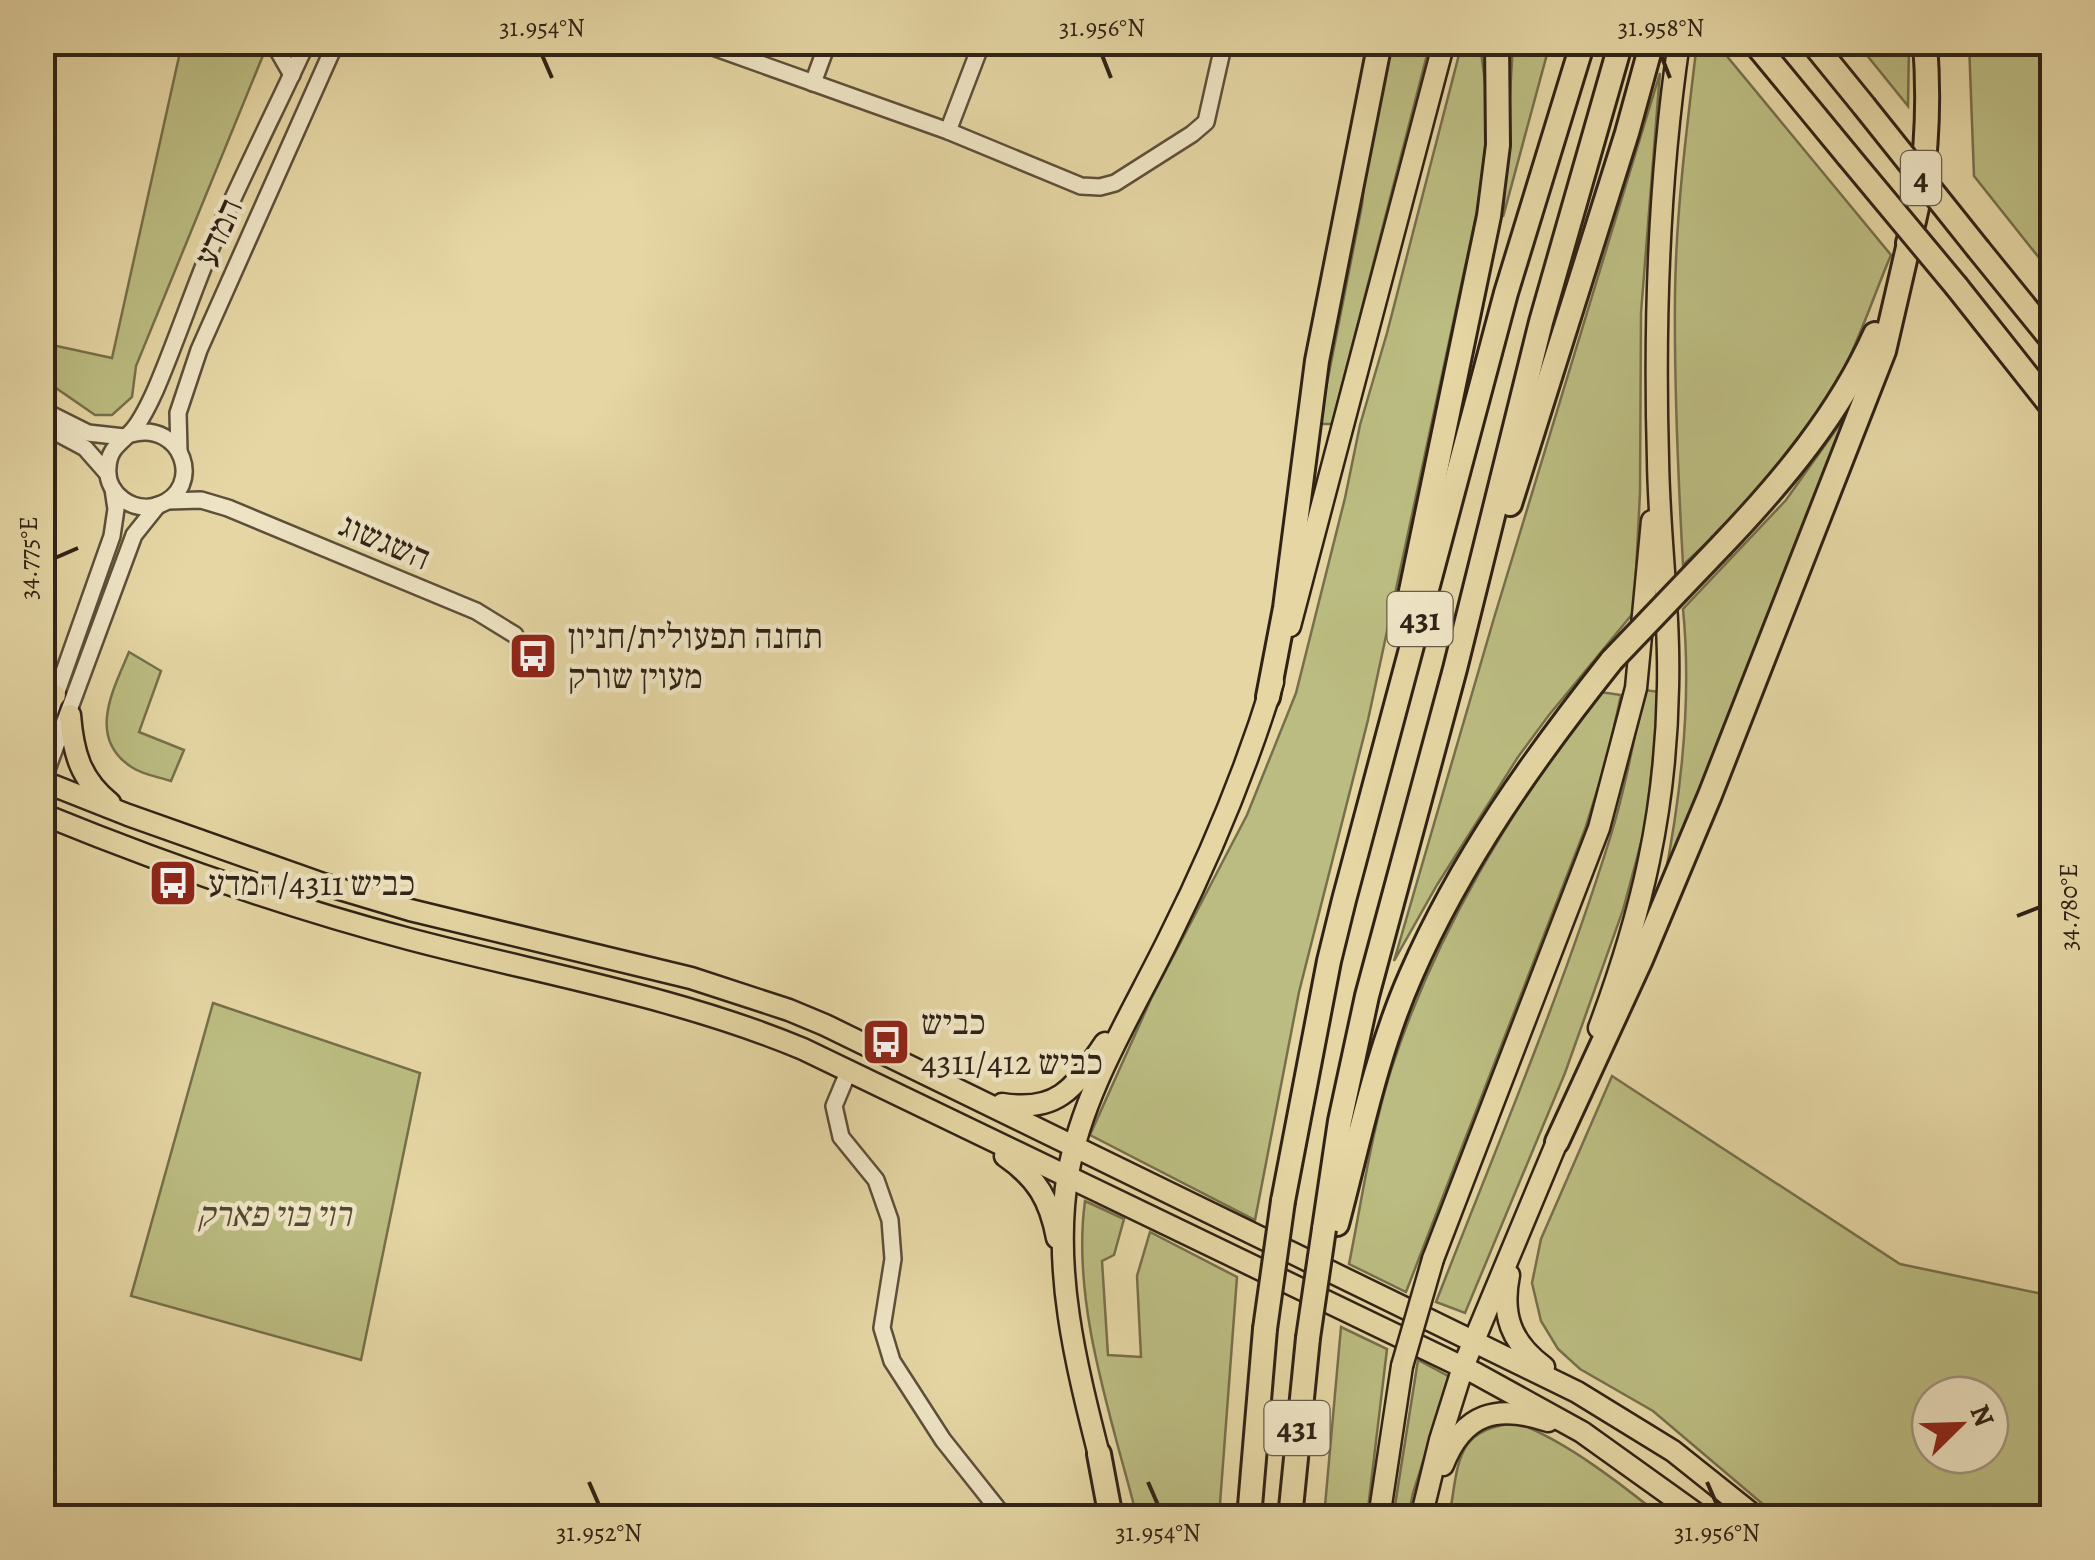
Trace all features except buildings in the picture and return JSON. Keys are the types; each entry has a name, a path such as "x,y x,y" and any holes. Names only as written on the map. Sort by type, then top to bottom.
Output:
{"highway":[{"path":"1268,697 1286,608 1317,360 1380,42"},
{"path":"1344,900 1489,216 1498,145 1497,42"},
{"name":"431","path":"1249,1518 1265,1329 1283,1201 1329,961 1506,294 1582,42"},
{"name":"431","path":"1290,1518 1310,1329 1329,1230 1340,1121 1367,996 1455,669 1541,322 1621,42"},
{"path":"1455,669 1527,452 1652,42"},
{"name":"4","path":"1812,42 2052,340"},
{"path":"1557,1142 1640,962 1710,795 1894,318 1912,230 1924,136 1925,42"},
{"name":"4","path":"1756,44 2052,407"},
{"path":"1329,1230 1386,1041 1438,918 1509,798 1612,660 1722,544 1818,434 1852,382 1895,286 1912,230"},
{"path":"1099,1454 1113,1518"}],"main road":[{"path":"1065,1282 1068,1175 1075,1146 1107,1062 1225,818 1268,697 1444,42"},
{"path":"1421,1518 1463,1367 1557,1142 1638,914 1660,801 1668,686 1658,460 1661,262 1679,42"},
{"path":"1379,1518 1402,1366 1434,1259 1600,828 1624,741 1636,688 1658,460"},
{"path":"70,715 82,772 106,799 128,815"},
{"path":"43,782 252,861 374,900 656,969 756,998 825,1025 1578,1392"},
{"path":"42,814 158,861 329,916 690,1008 771,1036 1463,1367 1582,1432 1702,1518"},
{"path":"978,1100 1023,1107 1059,1098 1079,1081 1148,979"},
{"path":"963,1126 1027,1172 1042,1189 1051,1212 1076,1355 1099,1454"},
{"path":"1514,1246 1506,1305 1514,1337 1536,1362 1673,1452 1757,1518"},
{"path":"1421,1518 1448,1453 1472,1421 1502,1413 1532,1416 1582,1432"}],"street":[{"path":"272,42 292,75"},
{"name":"המדע","path":"127,435 156,388 215,238 307,42"},
{"name":"המדע","path":"180,451 178,413 200,350 336,42"},
{"path":"699,42 948,131 1081,186 1100,187 1115,184 1206,122 1224,42"},
{"path":"813,83 828,42"},
{"path":"948,131 982,42"},
{"path":"42,410 88,432 127,435 153,431 164,435 180,451 184,469 181,484 134,535 43,782"},
{"path":"42,425 85,448 128,503 163,503"},
{"path":"42,734 49,702 112,536 115,523 110,453 127,435"},
{"name":"השגשוג","path":"184,469 200,490 228,508"},
{"name":"השגשוג","path":"163,503 201,500 228,508 476,611 515,635"},
{"path":"849,1070 834,1106 841,1138 876,1180 890,1220 894,1259 882,1328 892,1362 943,1440 1005,1518"}],"green space":[{"path":"182,43 256,43 266,48 136,366 132,397 112,415 95,415 43,379 43,343 112,358"},
{"path":"1389,43 1430,43 1332,424 1319,424 1362,205 1369,134"},
{"path":"1462,43 1480,43 1490,122 1479,202 1368,720 1299,992 1255,1220 1090,1135 1151,999 1247,815 1296,693 1360,425"},
{"path":"1513,43 1550,43 1503,217"},
{"path":"1697,43 1716,43 1891,255 1852,352 1822,409 1768,480 1683,565 1676,396 1676,263"},
{"path":"1857,43 1909,43 1908,106"},
{"path":"1969,43 2052,43 2052,274 1974,176"},
{"path":"1660,73 1641,313 1640,493 1634,612 1518,757 1394,961 1494,618"},
{"path":"1845,417 1663,886 1683,748 1683,609 1786,500"},
{"path":"129,652 161,671 139,732 184,750 171,781 133,768 110,743 107,713"},
{"path":"1644,690 1660,692 1646,824 1623,910 1565,1073 1465,1313 1436,1302 1591,897 1620,802"},
{"path":"1600,692 1621,695 1607,759 1585,829 1406,1292 1349,1264 1372,1142 1391,1070 1430,969 1479,872 1537,780"},
{"name":"רוי בוי פארק","path":"213,1003 420,1073 361,1360 131,1296"},
{"path":"1612,1076 1900,1264 2052,1296 2052,1517 1778,1517 1653,1411 1580,1369 1558,1349 1541,1321 1532,1283 1541,1239"},
{"path":"1085,1201 1124,1219 1114,1255 1102,1261 1108,1355 1141,1357 1137,1276 1150,1232 1237,1277 1219,1517 1137,1517 1089,1320 1082,1240"},
{"path":"1341,1327 1387,1349 1367,1517 1324,1517"},
{"path":"1418,1360 1450,1377 1408,1517 1393,1518"},
{"path":"1517,1423 1574,1452 1662,1517 1449,1518 1458,1466 1470,1441 1496,1426"}],"place":[{"name":"תחנה תפעולית/חניון מעוין שורק","path":"533,656"},
{"name":"כביש 4311/המדע","path":"173,883"},
{"name":"כביש 4311/כביש 412","path":"886,1042"}]}
